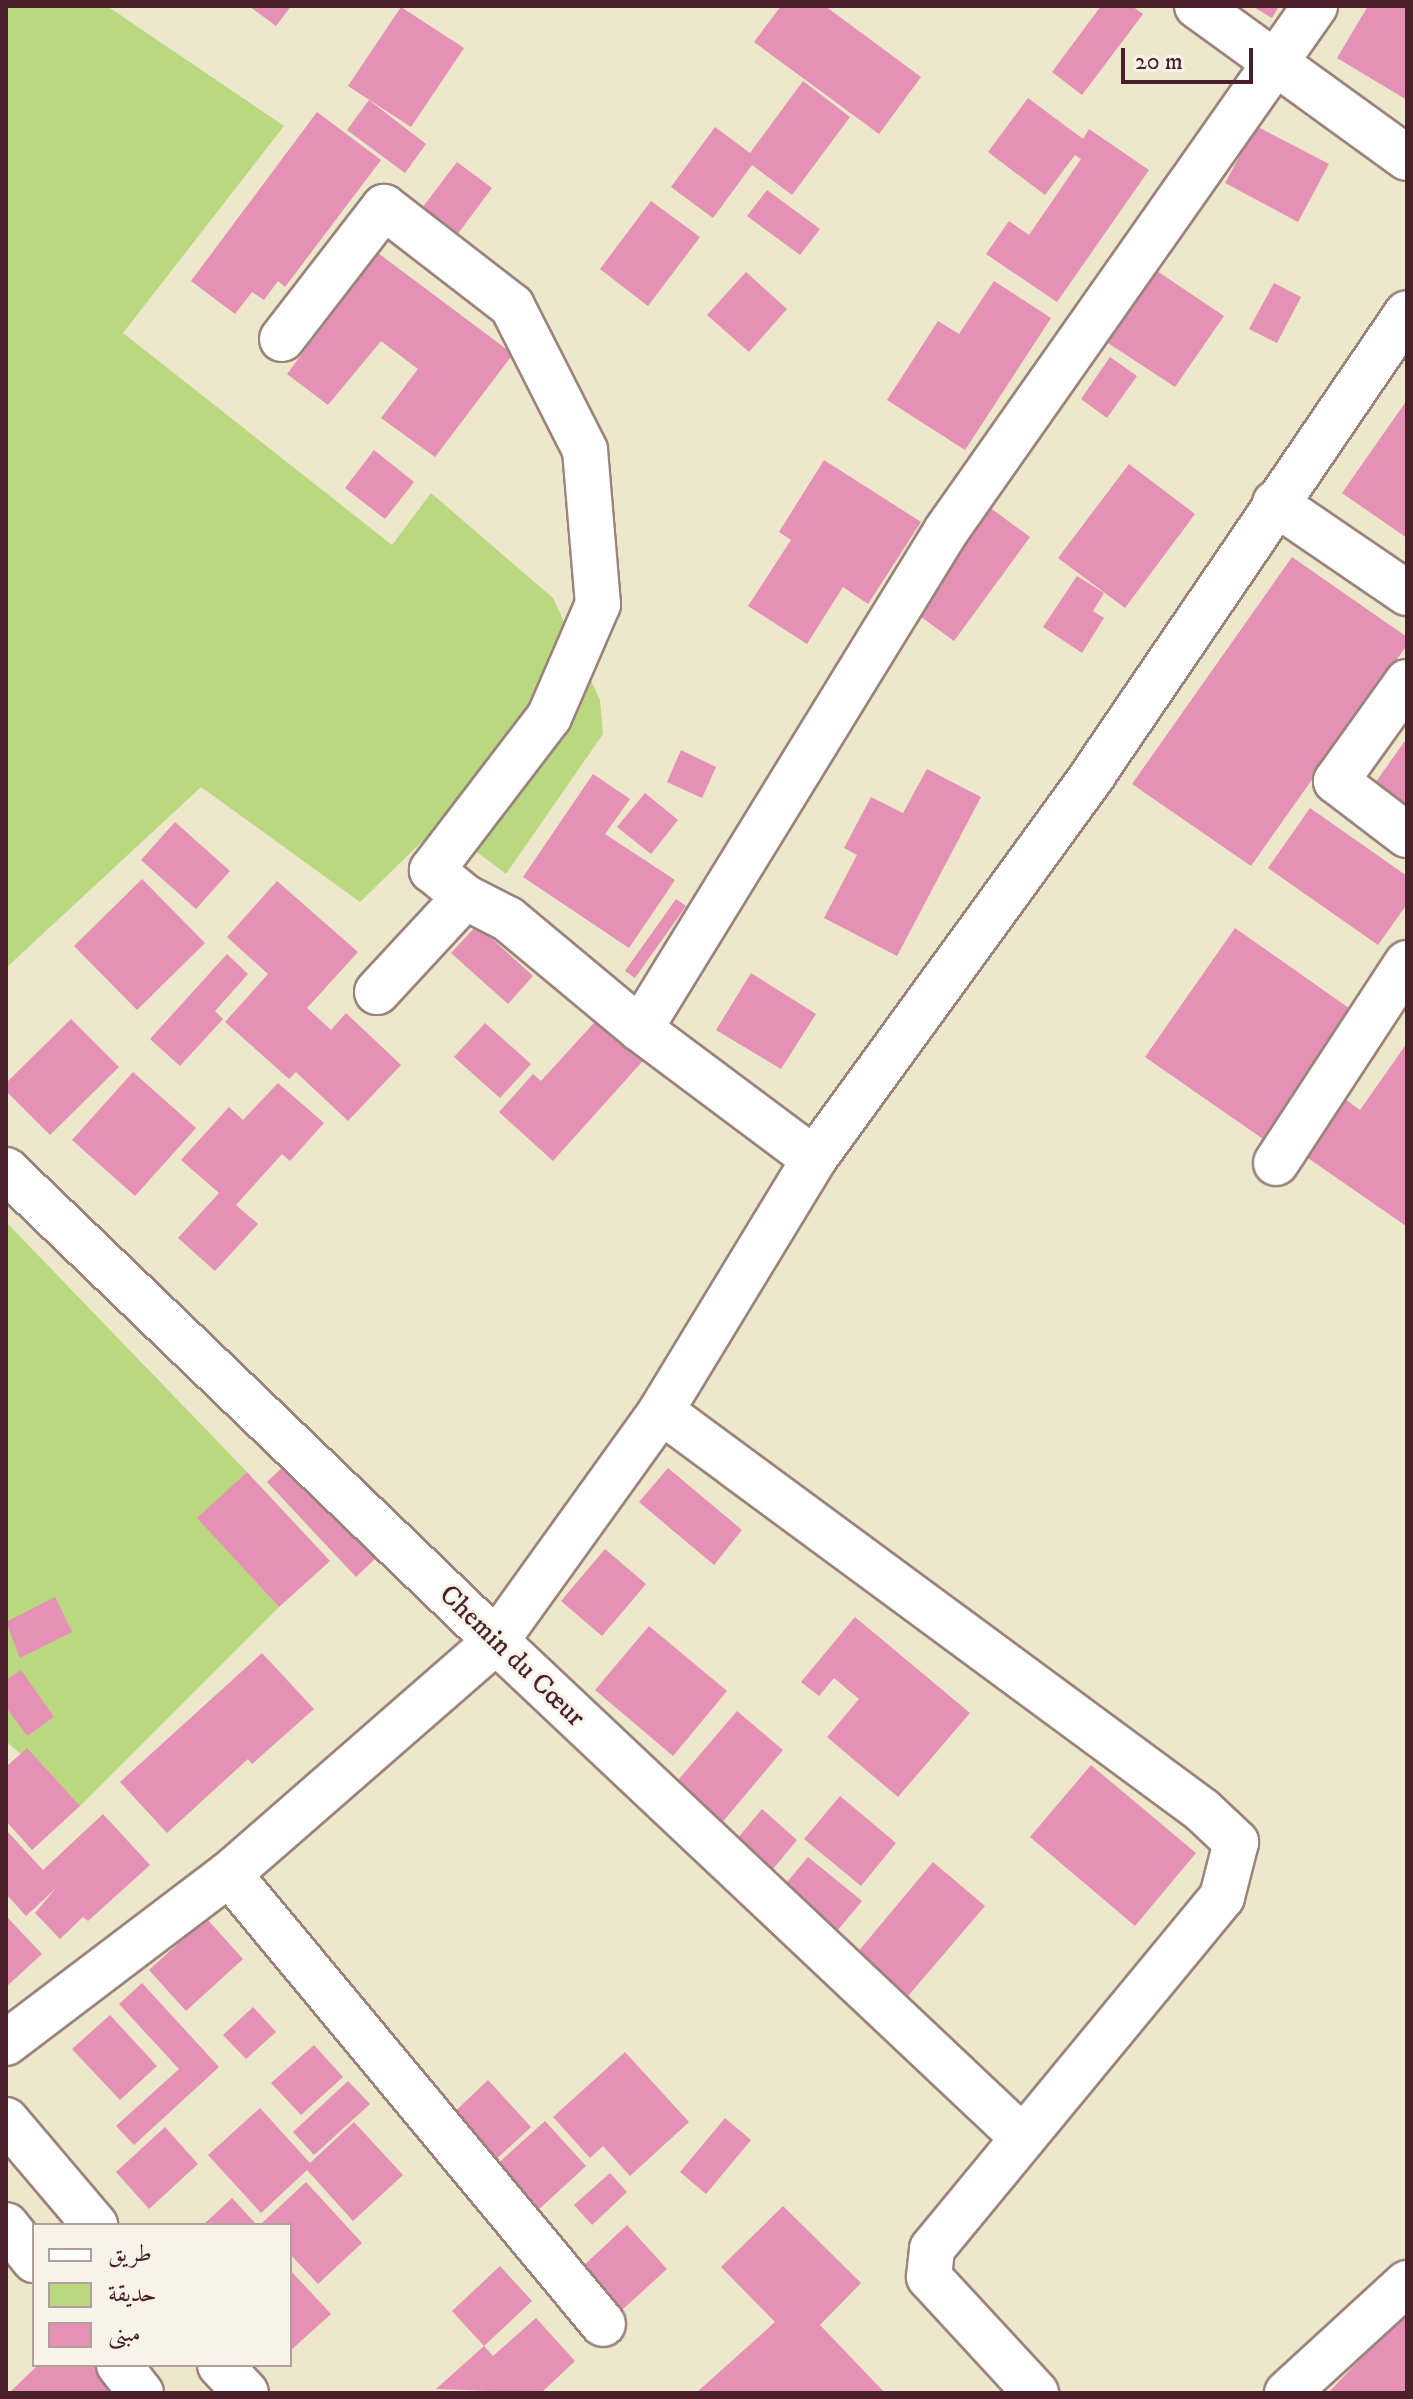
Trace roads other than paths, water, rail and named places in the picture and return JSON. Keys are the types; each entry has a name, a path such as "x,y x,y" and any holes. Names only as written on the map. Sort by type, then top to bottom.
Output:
{"street":[{"path":"1197,6 1407,158"},
{"path":"640,1029 946,531 1273,59 1315,6"},
{"path":"282,339 384,207 512,306 585,450 598,604 549,717 432,870 465,897 508,919 640,1029 814,1159"},
{"path":"6,2043 229,1874 496,1641 661,1411 814,1159 1094,773 1407,313"},
{"path":"1275,503 1407,593"},
{"path":"1407,682 1336,781 1407,835"},
{"path":"377,992 465,897"},
{"path":"1276,1163 1407,963"},
{"name":"Chemin du Cœur","path":"6,1170 496,1641 1023,2138"},
{"path":"661,1411 1202,1810 1236,1842 1222,1897 932,2249 929,2277 1036,2393"},
{"path":"229,1874 603,2324"},
{"path":"6,2120 93,2223"},
{"path":"6,2225 32,2258"},
{"path":"1287,2393 1407,2283"},
{"path":"121,2367 141,2393"},
{"path":"222,2367 246,2393"}]}
